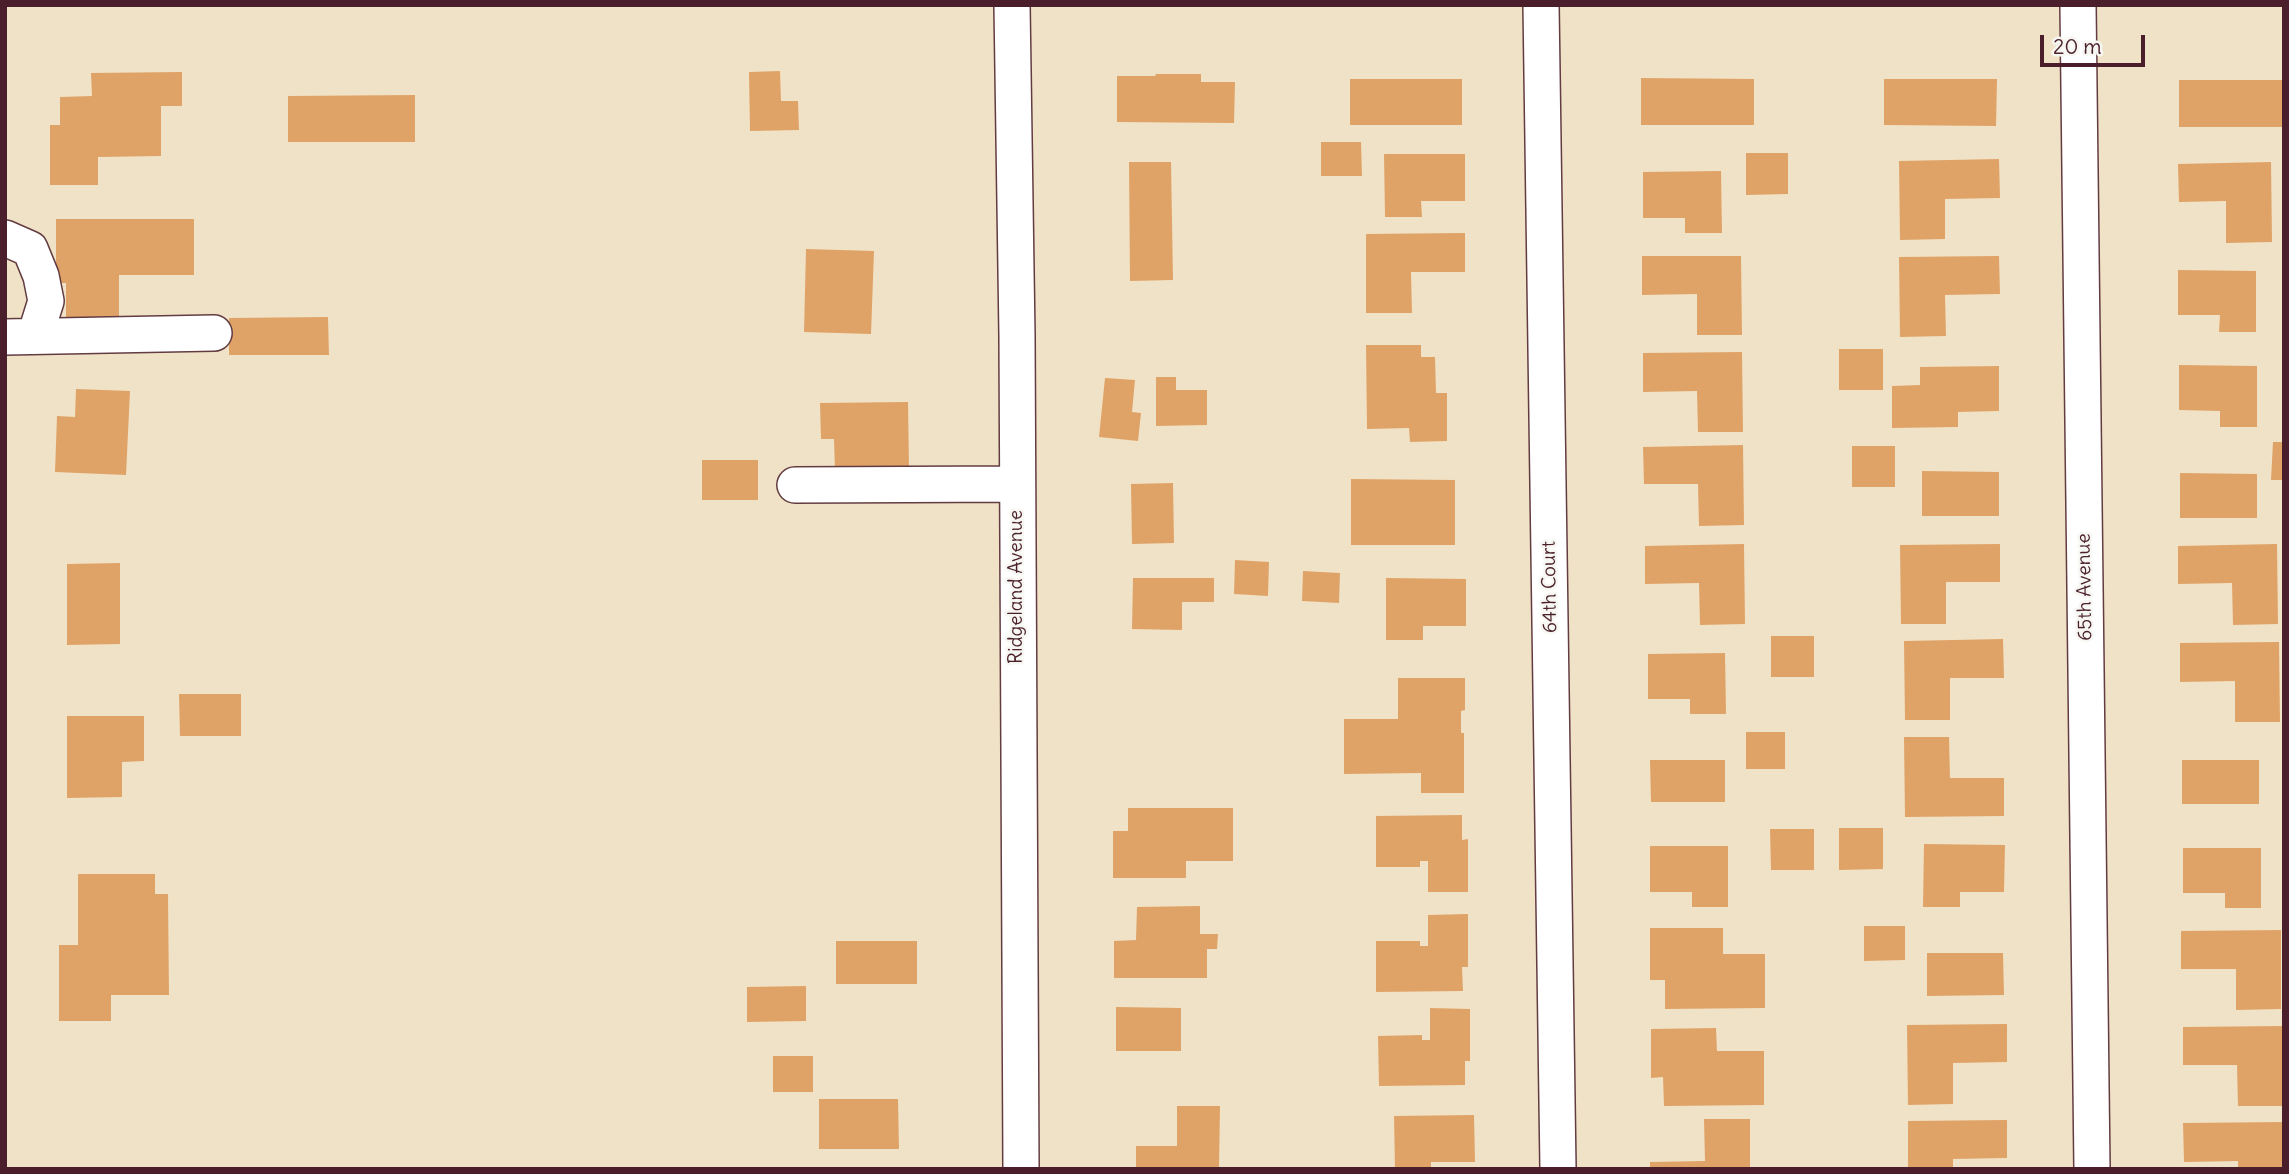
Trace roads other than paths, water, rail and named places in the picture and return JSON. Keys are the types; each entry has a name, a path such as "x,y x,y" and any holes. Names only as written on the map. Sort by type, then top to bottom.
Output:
{"street":[{"name":"Ridgeland Avenue","path":"1012,5 1021,1169"},
{"name":"64th Court","path":"1541,5 1558,1169"},
{"name":"65th Avenue","path":"2078,5 2092,1169"},
{"path":"5,238 30,249 41,276 46,301 20,336"},
{"path":"20,336 214,333"},
{"path":"795,485 1017,484"}]}
